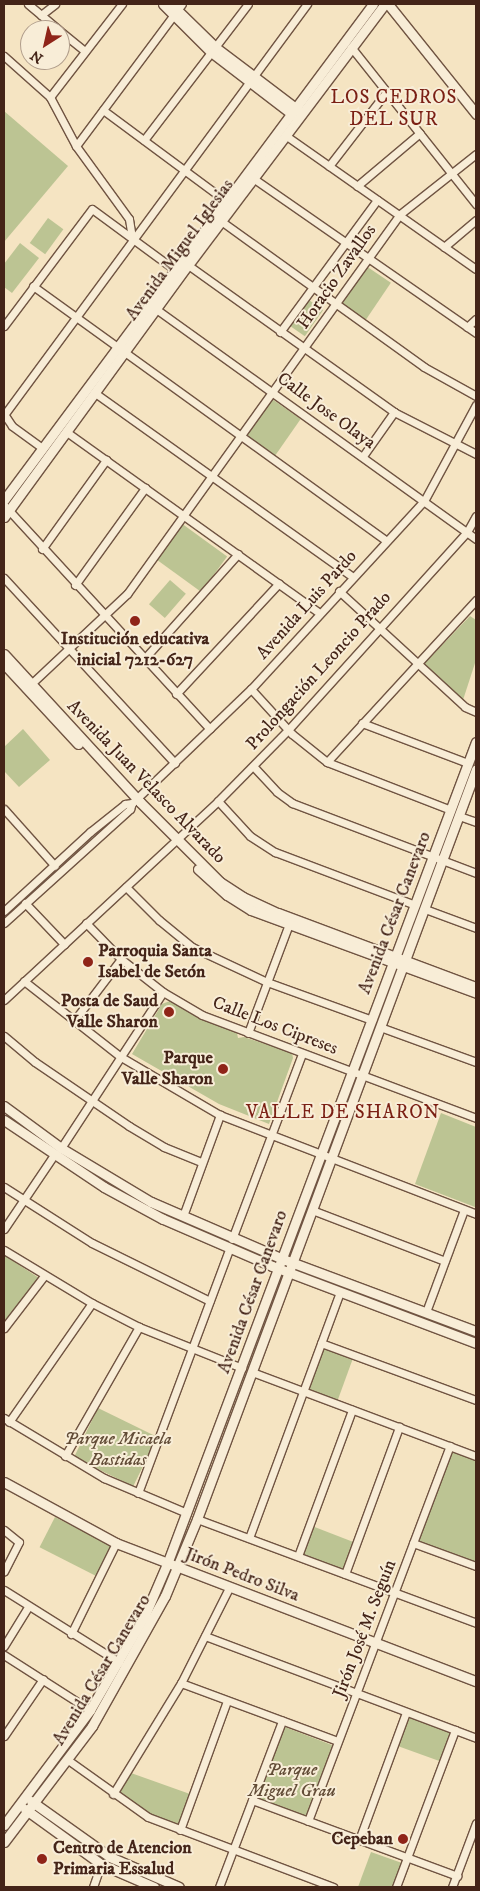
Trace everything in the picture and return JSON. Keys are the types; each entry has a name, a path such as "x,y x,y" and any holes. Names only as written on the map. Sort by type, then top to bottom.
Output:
{"main road":[{"path":"163,4 176,9 213,50 297,114"},
{"name":"Avenida Miguel Iglesias","path":"4,500 42,448 156,309 285,135 297,114 373,4"},
{"path":"386,4 476,114"},
{"name":"Avenida Miguel Iglesias","path":"5,512 68,433 120,351 175,270 226,200 386,4"},
{"name":"Avenida Juan Velasco Alvarado","path":"4,654 134,801"},
{"name":"Avenida Juan Velasco Alvarado","path":"4,664 212,883 241,905 288,924 476,986"},
{"name":"Avenida César Canevaro","path":"4,1825 27,1798 90,1710 119,1662 167,1564 372,1020 425,909 442,861 468,763 476,742"},
{"name":"Avenida César Canevaro","path":"4,1842 36,1804 68,1760 132,1660 176,1568 197,1519 380,1027 415,905 432,859 476,769"},
{"name":"Avenida Juan Velasco Alvarado","path":"175,842 220,882 242,897 476,993"},
{"path":"4,1106 61,1148 151,1202 292,1263 476,1331"},
{"path":"4,1120 54,1155 163,1219 229,1249 289,1273 476,1342"},
{"name":"Jirón Pedro Silva","path":"4,1482 116,1543 228,1588 476,1681"},
{"path":"27,1798 110,1857 179,1887"},
{"path":"20,1806 101,1864 154,1887"}],"street":[{"path":"28,4 47,20"},
{"path":"41,15 55,4"},
{"path":"50,97 122,4"},
{"path":"144,140 248,4"},
{"path":"42,448 12,426 4,414 74,316 307,4"},
{"path":"76,146 176,9"},
{"path":"70,38 85,51"},
{"path":"351,47 476,204"},
{"path":"4,56 50,97 76,146 128,219 132,238"},
{"path":"329,166 387,91"},
{"path":"103,110 226,200"},
{"path":"357,186 420,133"},
{"path":"285,135 476,269"},
{"name":"Horacio Zavallos","path":"31,684 105,617 127,594 304,350 399,215 476,154"},
{"path":"253,178 368,260 476,333"},
{"path":"280,332 377,200"},
{"path":"4,326 89,211 95,210 175,270"},
{"path":"444,247 476,220"},
{"path":"221,221 424,367 476,396"},
{"path":"188,265 304,350 394,412 455,446 476,454"},
{"path":"33,286 120,351 241,435 386,541"},
{"name":"Calle Jose Olaya","path":"156,309 273,391 476,539"},
{"path":"467,328 476,319"},
{"path":"95,393 353,577"},
{"name":"Avenida Luis Pardo","path":"4,923 130,809 134,801 251,689 339,591 424,501 476,405"},
{"path":"363,456 394,412"},
{"path":"68,433 319,613"},
{"path":"42,549 106,460"},
{"path":"75,585 145,488"},
{"path":"5,512 210,729"},
{"name":"Prolongación Leoncio Prado","path":"4,1000 175,842 253,766 288,730 467,532 476,516"},
{"path":"144,659 238,554"},
{"path":"4,578 175,763"},
{"path":"176,694 279,583"},
{"path":"339,591 465,707 476,712"},
{"path":"327,762 476,600"},
{"path":"251,689 288,730 327,762 476,822"},
{"path":"362,723 468,763"},
{"path":"253,766 277,792 292,803 432,859 476,873"},
{"name":"Avenida Luis Pardo","path":"4,911 90,832 125,804 134,801"},
{"path":"218,801 250,836 275,852 415,905"},
{"path":"4,809 55,866"},
{"path":"126,887 159,920 192,947 267,982 372,1020"},
{"path":"25,903 64,944"},
{"path":"425,909 476,928"},
{"name":"Calle Los Cipreses","path":"86,923 121,959 163,992 202,1015 476,1118"},
{"path":"248,1033 288,924"},
{"path":"73,1022 121,959"},
{"path":"24,982 73,1022 121,1057 220,1114 271,1136 476,1214"},
{"path":"61,1148 163,992"},
{"path":"380,1027 476,1062"},
{"path":"4,1036 92,1101 164,1147 201,1162"},
{"path":"232,1238 302,1054"},
{"path":"183,1216 220,1114"},
{"path":"4,1229 54,1155"},
{"path":"4,1187 24,1202 142,1270 210,1301"},
{"path":"312,1210 445,1260"},
{"path":"426,1312 464,1210"},
{"path":"138,1493 229,1249"},
{"path":"4,1250 44,1276 139,1327 192,1350 242,1368"},
{"path":"4,1328 44,1276"},
{"path":"249,1538 340,1292"},
{"path":"92,1303 6,1420 65,1456 138,1493 187,1513"},
{"path":"65,1456 139,1327"},
{"path":"321,1342 476,1400"},
{"path":"252,1372 476,1456"},
{"path":"298,1556 352,1410"},
{"path":"345,1574 399,1427"},
{"name":"Jirón José M. Seguín","path":"308,1821 450,1446"},
{"path":"197,1519 476,1623"},
{"path":"4,1530 16,1537 18,1545 4,1571"},
{"path":"71,1634 116,1543"},
{"path":"413,1543 476,1566"},
{"path":"113,1794 181,1683 228,1588"},
{"path":"4,1590 71,1634 119,1662"},
{"path":"4,1646 28,1607"},
{"path":"205,1636 476,1738"},
{"path":"4,1655 90,1710"},
{"path":"4,1736 43,1679"},
{"path":"181,1683 338,1741"},
{"path":"180,1830 227,1701"},
{"path":"359,1840 406,1712"},
{"path":"219,1887 282,1721"},
{"path":"396,1887 455,1730"},
{"path":"68,1760 140,1813 180,1830 333,1887"},
{"path":"252,1800 457,1876"},
{"path":"452,1887 476,1823"},
{"path":"93,1887 101,1864"}],"green space":[{"path":"4,111 68,166 4,242"},
{"path":"48,218 63,229 45,254 30,243"},
{"path":"20,243 39,258 12,293 4,287 4,264"},
{"path":"366,266 391,283 366,320 341,303"},
{"path":"306,298 323,310 305,336 288,324"},
{"path":"272,399 301,419 275,456 246,436"},
{"path":"181,523 227,557 201,592 155,559"},
{"path":"170,580 186,594 165,618 149,604"},
{"path":"470,616 476,620 476,660 463,700 424,664"},
{"path":"23,729 50,760 19,787 4,771 4,747"},
{"name":"Parque Valle Sharon","path":"170,1001 237,1033 238,1038 244,1037 292,1053 293,1058 269,1124 219,1104 132,1054 162,1004"},
{"path":"441,1113 476,1127 475,1207 415,1184"},
{"path":"4,1255 39,1278 4,1325"},
{"path":"323,1347 353,1358 338,1400 308,1389"},
{"name":"Parque Micaela Bastidas","path":"98,1408 157,1437 133,1486 74,1457"},
{"path":"452,1452 476,1461 476,1563 419,1541"},
{"path":"55,1517 112,1546 97,1576 40,1547"},
{"path":"312,1526 354,1542 343,1571 301,1555"},
{"path":"409,1717 451,1732 441,1762 398,1746"},
{"name":"Parque Miguel Grau","path":"285,1727 334,1746 307,1817 258,1798"},
{"path":"131,1773 190,1794 178,1826 150,1816 117,1793"},
{"path":"371,1852 402,1863 393,1887 358,1887"}],"place":[{"name":"Institución educativa inicial 7212-627","path":"135,621"},
{"name":"Parroquia Santa Isabel de Setón","path":"88,962"},
{"name":"Posta de Saud Valle Sharon","path":"169,1012"},
{"name":"Parque Valle Sharon","path":"223,1069"},
{"name":"Cepeban","path":"403,1839"},
{"name":"Centro de Atencion Primaria Essalud","path":"42,1859"}],"district":[{"name":"LOS CEDROS DEL SUR","path":"394,109"},
{"name":"VALLE DE SHARON","path":"343,1113"}]}
